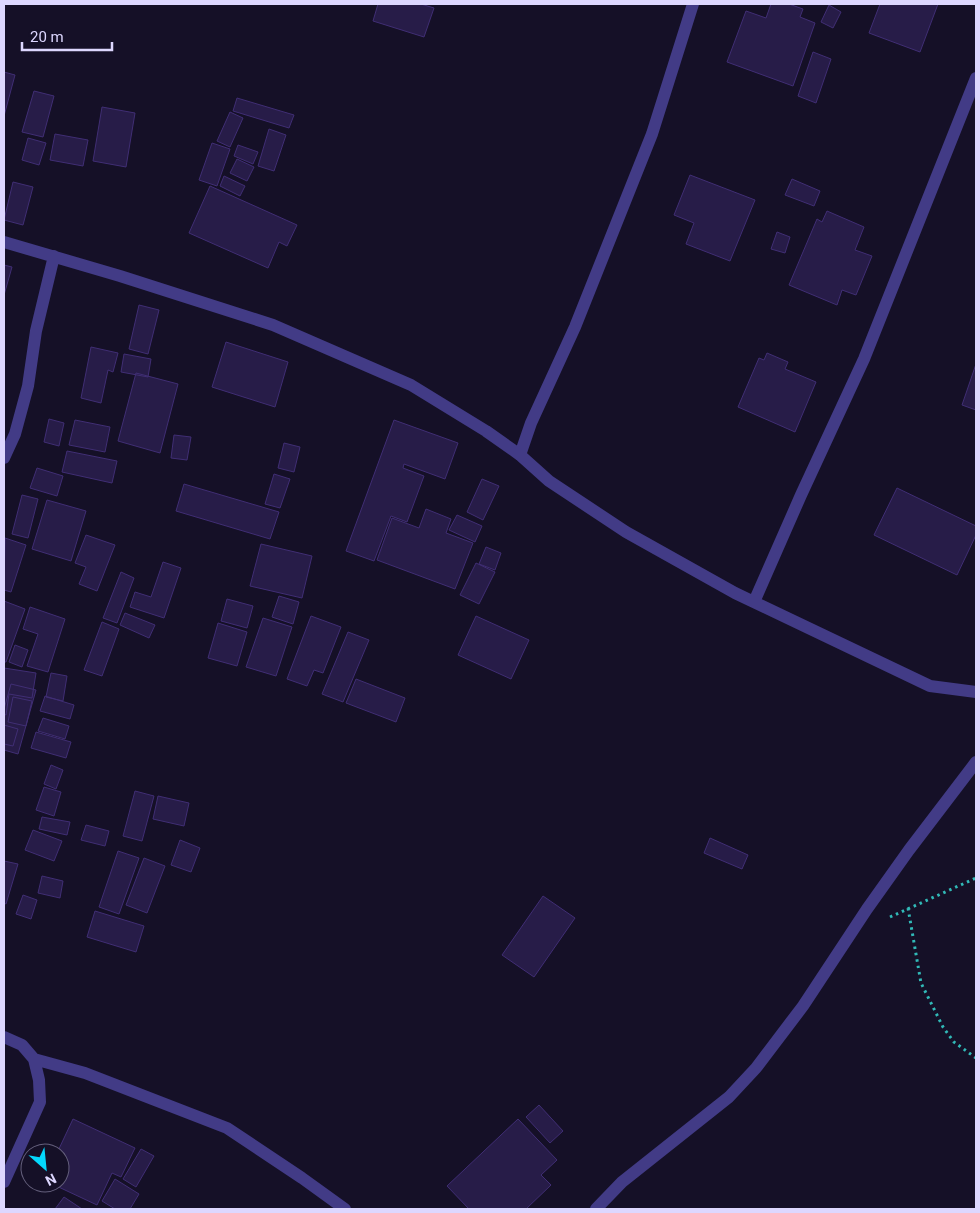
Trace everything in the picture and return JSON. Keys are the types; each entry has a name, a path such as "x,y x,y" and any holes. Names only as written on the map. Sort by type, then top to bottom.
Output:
{"street":[{"path":"520,455 531,423 575,327 652,134 693,4"},
{"path":"754,602 864,359 976,78"},
{"path":"4,242 120,276 273,325 411,385 486,431 520,455 549,481 626,532 754,602 930,686 976,692"},
{"path":"4,458 15,434 28,386 36,331 54,256"},
{"path":"596,1209 622,1182 729,1097 756,1068 803,1006 867,909 909,850 976,762"},
{"path":"4,1037 22,1045 34,1059 39,1080 40,1102 4,1182"},
{"path":"34,1059 85,1073 227,1128 302,1178 344,1209"}],"path":[{"path":"884,920 976,878"},
{"path":"908,908 921,984 943,1027 954,1042 976,1058"}],"building":[{"path":"378,4 421,4 434,8 424,37 373,21"},
{"path":"771,4 789,4 803,9 800,17 815,23 793,86 727,62 746,11 766,18"},
{"path":"880,4 938,4 920,52 869,33"},
{"path":"829,5 841,12 833,28 821,22"},
{"path":"813,52 831,59 816,103 798,96"},
{"path":"4,72 15,75 4,116"},
{"path":"34,91 54,96 43,137 22,132"},
{"path":"237,98 294,115 289,128 233,111"},
{"path":"102,107 135,113 126,167 93,161"},
{"path":"230,112 243,118 230,147 217,141"},
{"path":"269,129 286,135 274,171 258,166"},
{"path":"55,134 88,140 83,166 50,160"},
{"path":"28,138 46,143 39,165 22,160"},
{"path":"212,143 230,149 217,186 199,180"},
{"path":"238,145 258,152 253,164 234,156"},
{"path":"237,159 254,167 247,181 230,173"},
{"path":"690,175 755,200 730,261 686,244 694,223 674,215"},
{"path":"224,176 245,186 240,196 220,186"},
{"path":"792,179 820,191 814,206 785,195"},
{"path":"13,182 33,187 23,225 4,220"},
{"path":"210,186 297,225 287,246 279,242 268,268 189,233"},
{"path":"827,211 864,227 855,250 872,256 856,295 842,290 837,305 789,285 817,219 822,222"},
{"path":"777,232 790,237 785,253 771,249"},
{"path":"4,265 12,267 4,295"},
{"path":"139,305 159,310 148,354 129,349"},
{"path":"226,342 288,362 275,407 212,387"},
{"path":"91,347 118,353 113,372 108,370 101,403 81,398"},
{"path":"767,353 788,362 785,369 816,382 795,432 738,407 759,358 764,360"},
{"path":"124,354 151,359 148,377 121,372"},
{"path":"976,364 976,410 962,405"},
{"path":"136,373 178,384 160,453 118,441"},
{"path":"49,419 64,423 59,446 44,442"},
{"path":"75,420 110,427 105,452 69,445"},
{"path":"394,420 458,443 445,479 404,464 403,468 424,476 407,522 391,516 374,561 346,551"},
{"path":"174,435 191,437 187,460 171,458"},
{"path":"284,443 300,447 294,472 278,468"},
{"path":"67,451 117,461 112,483 62,472"},
{"path":"37,468 63,476 57,496 30,488"},
{"path":"274,474 290,479 280,508 265,504"},
{"path":"482,479 499,486 483,520 467,512"},
{"path":"184,484 279,512 270,539 176,511"},
{"path":"897,488 976,526 976,535 957,575 874,535"},
{"path":"22,495 38,499 28,538 12,534"},
{"path":"47,500 86,511 71,561 32,549"},
{"path":"426,509 451,519 446,533 473,543 455,589 377,560 392,518 419,528"},
{"path":"457,515 482,526 475,542 449,530"},
{"path":"86,535 115,545 97,591 79,584 86,567 75,563"},
{"path":"5,538 26,545 11,592 4,590"},
{"path":"261,544 312,556 302,598 250,586"},
{"path":"486,547 501,553 495,570 479,564"},
{"path":"163,562 181,568 164,618 130,607 135,592 151,597"},
{"path":"476,563 495,572 479,604 460,595"},
{"path":"121,572 134,578 117,623 103,618"},
{"path":"279,596 299,602 293,624 272,617"},
{"path":"227,599 253,606 247,628 221,621"},
{"path":"4,601 25,609 6,662 4,662"},
{"path":"30,607 65,619 48,672 27,666 38,634 23,629"},
{"path":"125,613 155,625 149,638 120,625"},
{"path":"311,616 341,627 323,673 314,670 307,686 287,679"},
{"path":"476,616 529,640 511,679 458,655"},
{"path":"263,618 292,627 276,676 246,667"},
{"path":"102,622 119,629 102,676 84,670"},
{"path":"218,623 247,632 237,666 208,658"},
{"path":"348,632 369,640 343,702 322,694"},
{"path":"15,645 28,650 22,667 9,662"},
{"path":"4,668 36,673 32,698 9,694 6,715 4,714"},
{"path":"51,673 67,676 63,701 46,697"},
{"path":"356,679 405,698 396,722 346,703"},
{"path":"11,684 36,690 18,754 4,750 4,709"},
{"path":"45,696 74,705 70,719 40,711"},
{"path":"13,697 32,701 26,726 8,722"},
{"path":"43,718 69,726 65,739 38,731"},
{"path":"4,725 18,729 13,746 4,744"},
{"path":"36,732 71,742 66,758 31,748"},
{"path":"51,765 63,770 56,789 44,784"},
{"path":"44,787 61,792 54,816 36,810"},
{"path":"135,791 154,796 142,841 123,836"},
{"path":"158,796 189,803 184,826 153,819"},
{"path":"42,817 70,822 67,835 39,829"},
{"path":"86,825 109,831 105,846 81,840"},
{"path":"33,830 62,841 54,861 25,850"},
{"path":"710,838 748,855 742,869 704,853"},
{"path":"180,840 200,848 191,872 171,865"},
{"path":"118,851 139,858 119,914 99,907"},
{"path":"144,858 165,866 147,913 126,905"},
{"path":"4,861 18,864 6,904 4,903"},
{"path":"42,876 63,881 60,898 38,893"},
{"path":"23,895 37,900 31,919 16,914"},
{"path":"543,896 575,918 534,977 502,955"},
{"path":"95,911 144,926 136,952 87,937"},
{"path":"539,1105 563,1131 550,1143 526,1117"},
{"path":"73,1119 135,1148 121,1177 112,1173 97,1205 70,1192 70,1143 62,1143"},
{"path":"518,1119 557,1160 541,1175 551,1185 526,1209 469,1209 447,1186"},
{"path":"141,1149 154,1156 136,1187 123,1179"},
{"path":"115,1179 139,1194 130,1209 115,1209 102,1201"},
{"path":"64,1197 82,1209 55,1209"}]}
